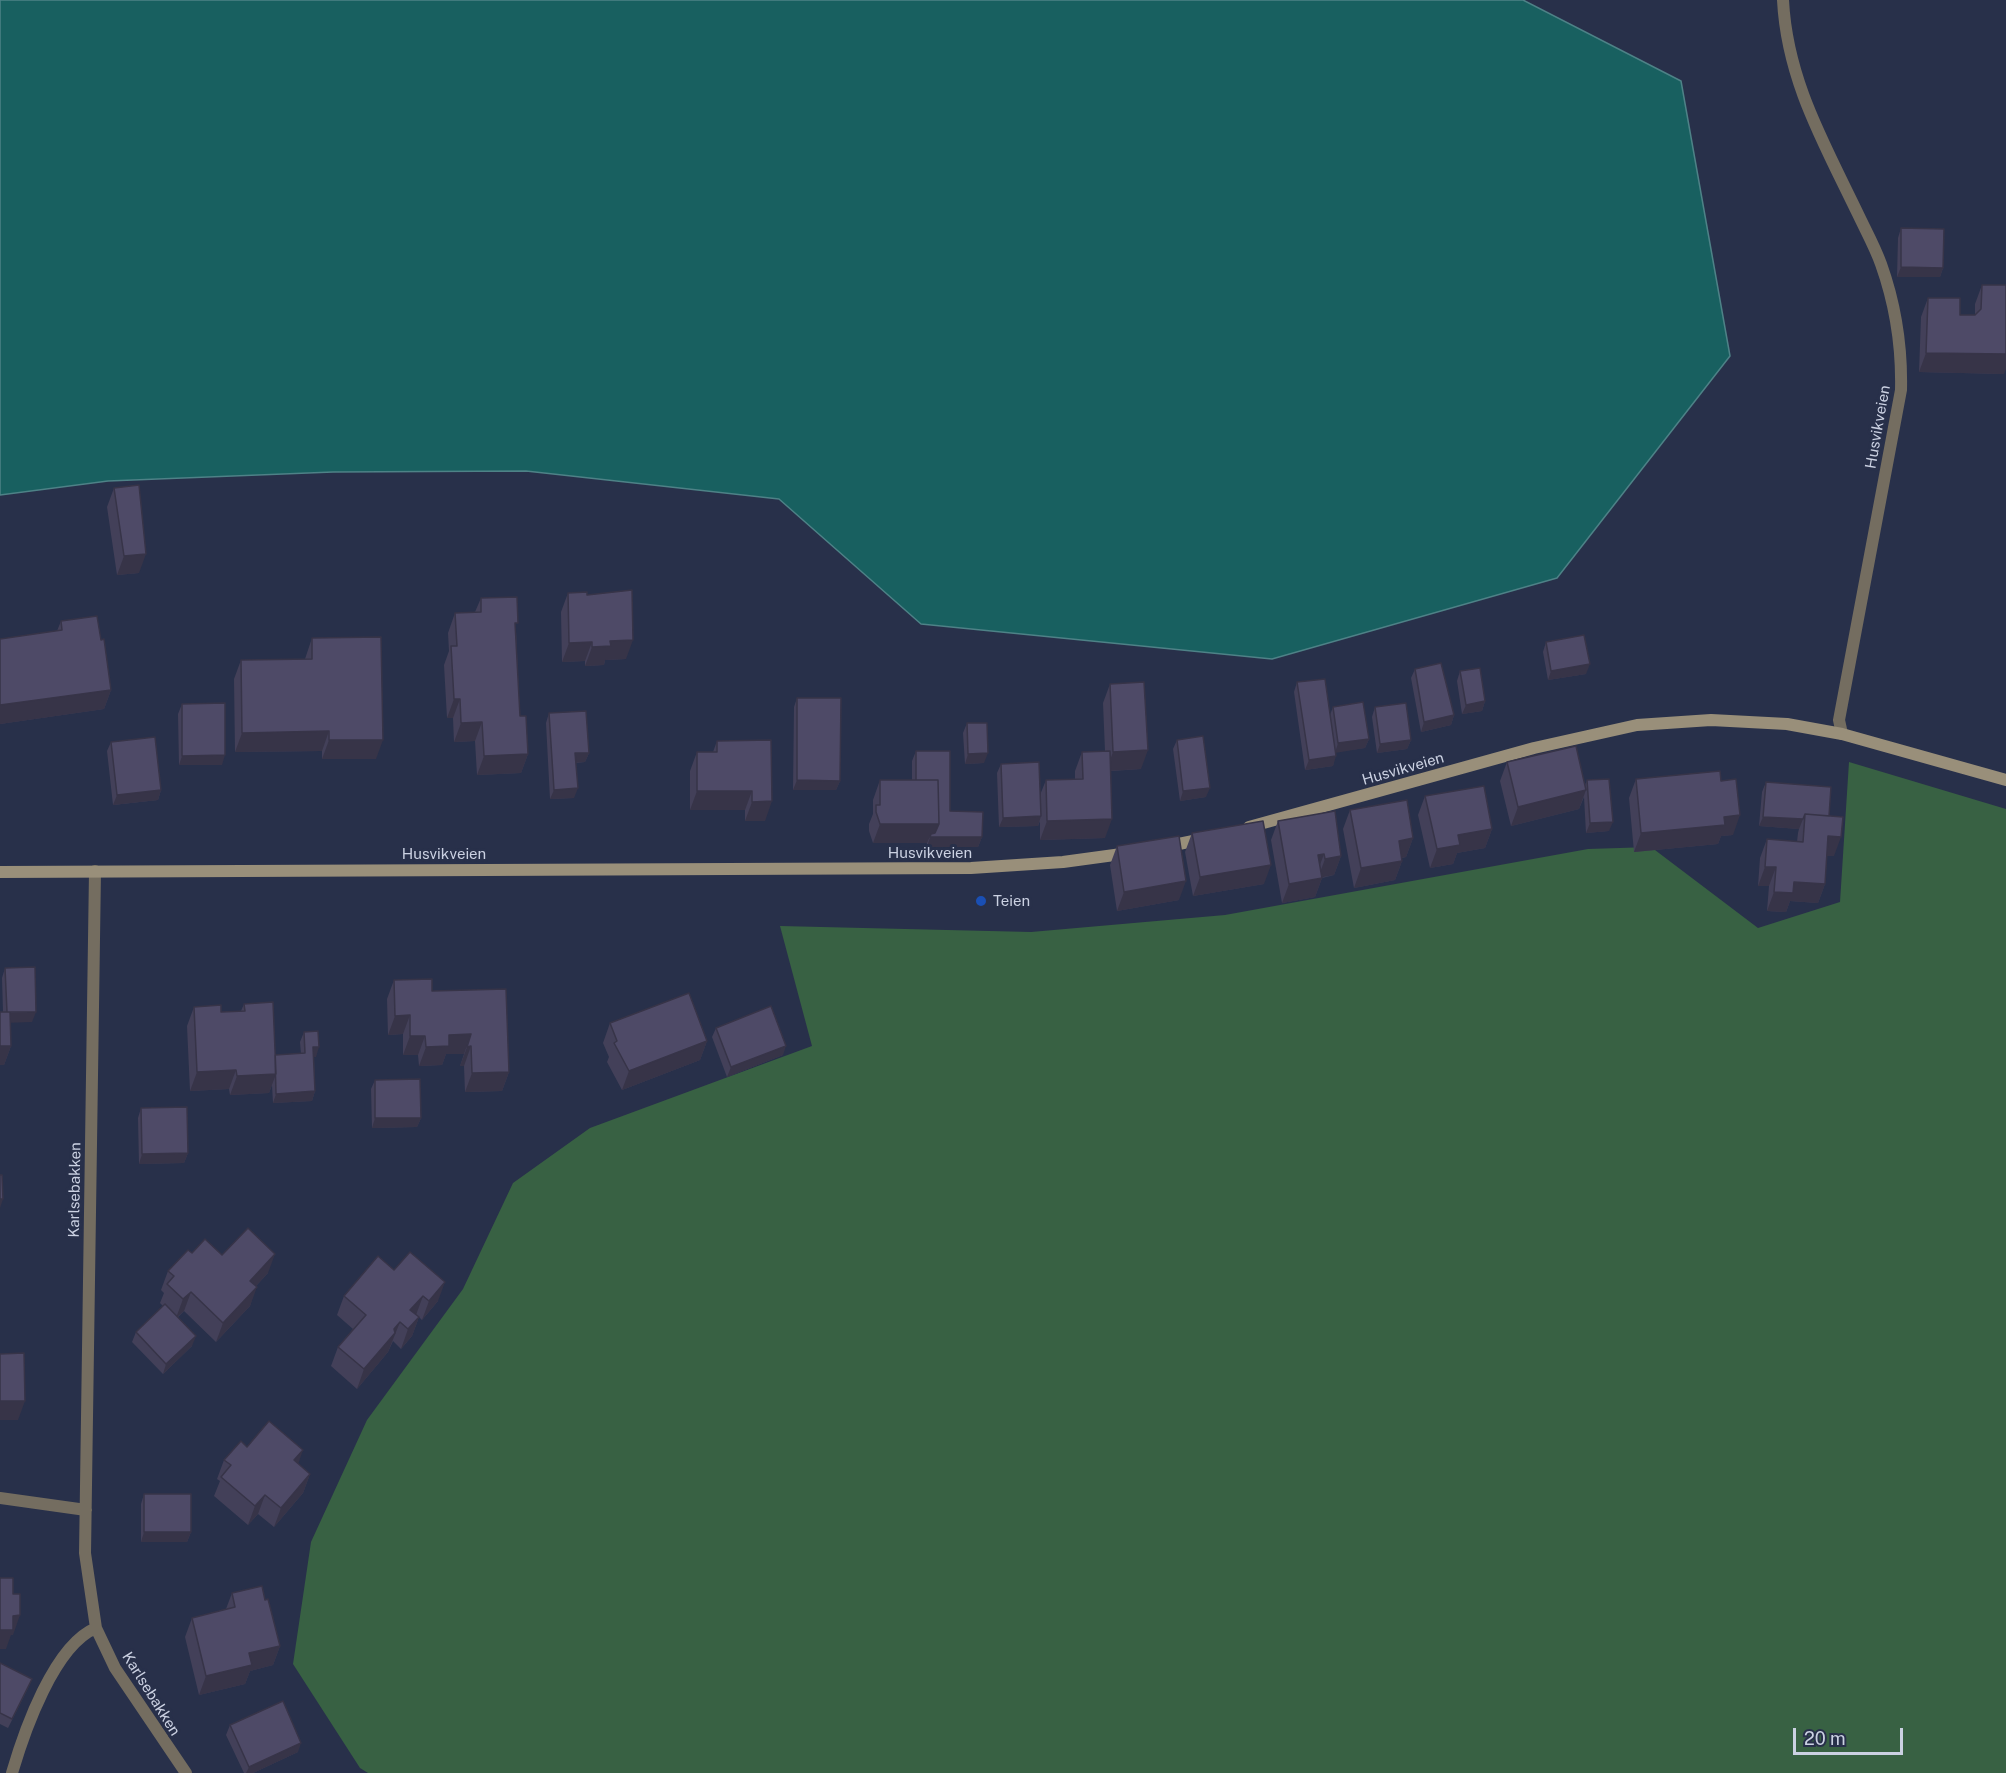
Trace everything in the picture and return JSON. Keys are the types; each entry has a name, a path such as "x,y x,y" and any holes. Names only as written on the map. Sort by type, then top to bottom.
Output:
{"main road":[{"name":"Husvikveien","path":"1238,830 1534,748 1637,725 1711,720 1788,724 1842,734 2006,780"},
{"name":"Husvikveien","path":"0,872 971,868 1063,862 1149,850 1216,836"}],"street":[{"name":"Husvikveien","path":"1783,0 1785,30 1794,72 1805,103 1881,262 1893,303 1902,352 1901,390 1839,720 1842,734"},
{"name":"Karlsebakken","path":"95,871 85,1553 96,1628 115,1668 186,1773"},
{"path":"0,1498 86,1510"},
{"path":"12,1773 26,1727 68,1647 85,1633 96,1628"}],"shaded area":[{"path":"0,0 1523,0 1681,81 1730,356 1557,578 1272,659 921,624 779,499 526,471 333,472 108,481 0,495"},
{"path":"1849,762 2006,809 2006,1773 368,1773 360,1768 293,1664 311,1542 367,1420 463,1289 513,1183 590,1128 812,1046 780,926 1031,932 1225,915 1588,849 1651,847 1758,928 1840,902"}],"building":[{"path":"1901,228 1944,229 1943,268 1901,267"},
{"path":"1982,285 2006,285 2006,354 1926,353 1928,298 1960,298 1960,315 1975,315 1981,309"},
{"path":"139,485 146,554 124,556 114,488"},
{"path":"632,590 633,640 610,641 611,646 592,647 592,642 569,643 568,593 587,592 587,595"},
{"path":"517,597 518,623 515,623 520,716 526,716 528,754 484,756 482,722 461,723 460,699 454,699 451,646 457,646 455,613 481,612 481,598"},
{"path":"97,616 101,640 104,639 111,690 0,705 0,639 62,630 61,621"},
{"path":"1584,635 1590,664 1551,671 1546,642"},
{"path":"381,637 383,740 329,740 329,731 242,733 241,660 312,659 312,638"},
{"path":"1441,663 1454,715 1424,722 1415,669"},
{"path":"1480,668 1485,701 1466,705 1460,671"},
{"path":"1325,679 1336,756 1309,760 1297,682"},
{"path":"1144,682 1148,750 1113,752 1110,684"},
{"path":"797,698 841,698 840,781 797,780"},
{"path":"1363,702 1369,739 1338,743 1333,707"},
{"path":"225,703 225,755 182,756 182,704"},
{"path":"1406,703 1411,740 1380,744 1375,707"},
{"path":"586,711 589,753 575,753 578,788 554,790 549,713"},
{"path":"967,723 987,723 988,753 968,754"},
{"path":"1203,736 1210,788 1183,791 1177,740"},
{"path":"155,737 161,790 117,795 111,742"},
{"path":"771,740 772,801 752,802 752,791 697,791 697,752 717,752 717,741"},
{"path":"1576,746 1586,790 1518,807 1507,762"},
{"path":"916,751 950,751 950,811 983,812 982,837 930,837 935,833 939,824 938,780 916,780"},
{"path":"1110,751 1112,819 1047,821 1046,780 1083,779 1082,752"},
{"path":"1039,762 1041,816 1003,818 1001,764"},
{"path":"1720,771 1721,781 1736,779 1740,815 1724,817 1725,825 1641,833 1636,779"},
{"path":"1609,779 1613,822 1590,823 1587,780"},
{"path":"880,780 938,780 939,824 880,824 876,805 880,805"},
{"path":"1766,782 1831,787 1829,816 1805,814 1803,819 1763,817"},
{"path":"1484,786 1492,829 1458,835 1460,845 1437,849 1425,796"},
{"path":"1407,800 1413,838 1399,841 1402,861 1361,868 1350,810"},
{"path":"1335,811 1341,856 1325,859 1324,854 1318,855 1322,878 1289,884 1278,821"},
{"path":"1805,814 1843,817 1841,837 1828,836 1825,884 1794,882 1793,893 1774,892 1776,867 1765,867 1767,839 1803,842"},
{"path":"1263,821 1271,865 1200,877 1192,833"},
{"path":"1179,836 1186,881 1124,892 1117,846"},
{"path":"35,967 36,1012 7,1012 5,968"},
{"path":"432,979 432,991 506,989 509,1072 472,1073 471,1046 467,1047 471,1034 449,1035 449,1046 426,1047 425,1036 410,1036 410,1015 395,1016 394,980"},
{"path":"689,993 707,1041 629,1071 614,1043 617,1041 610,1023"},
{"path":"273,1002 276,1074 237,1076 236,1070 197,1072 194,1007 221,1005 221,1012 245,1011 244,1004"},
{"path":"771,1006 786,1046 731,1067 716,1028"},
{"path":"0,1012 10,1012 11,1046 0,1046"},
{"path":"318,1031 319,1047 313,1047 315,1091 276,1094 275,1055 305,1053 304,1032"},
{"path":"420,1079 421,1118 375,1118 375,1080"},
{"path":"187,1107 188,1153 142,1154 141,1108"},
{"path":"0,1175 2,1175 3,1199 0,1199"},
{"path":"248,1228 275,1254 250,1281 257,1287 223,1323 191,1292 183,1299 167,1284 174,1276 168,1271 188,1250 192,1253 205,1239 222,1255"},
{"path":"410,1252 445,1282 429,1301 423,1296 410,1310 419,1317 408,1329 400,1322 394,1329 395,1333 364,1369 338,1347 366,1315 344,1296 378,1256 394,1270"},
{"path":"165,1304 196,1336 166,1364 136,1332"},
{"path":"24,1353 25,1401 0,1401 0,1354"},
{"path":"269,1421 303,1450 294,1460 310,1474 281,1508 265,1495 255,1506 221,1477 231,1465 224,1460 241,1441 247,1447"},
{"path":"144,1494 191,1494 191,1532 144,1532"},
{"path":"0,1578 13,1578 13,1594 20,1594 20,1615 13,1616 13,1630 0,1630"},
{"path":"262,1586 265,1600 268,1599 280,1646 249,1653 252,1665 206,1676 192,1618 235,1607 232,1593"},
{"path":"0,1663 32,1679 12,1719 0,1713"},
{"path":"283,1701 301,1743 249,1767 230,1725"}],"place":[{"name":"Teien","path":"981,901"}]}
